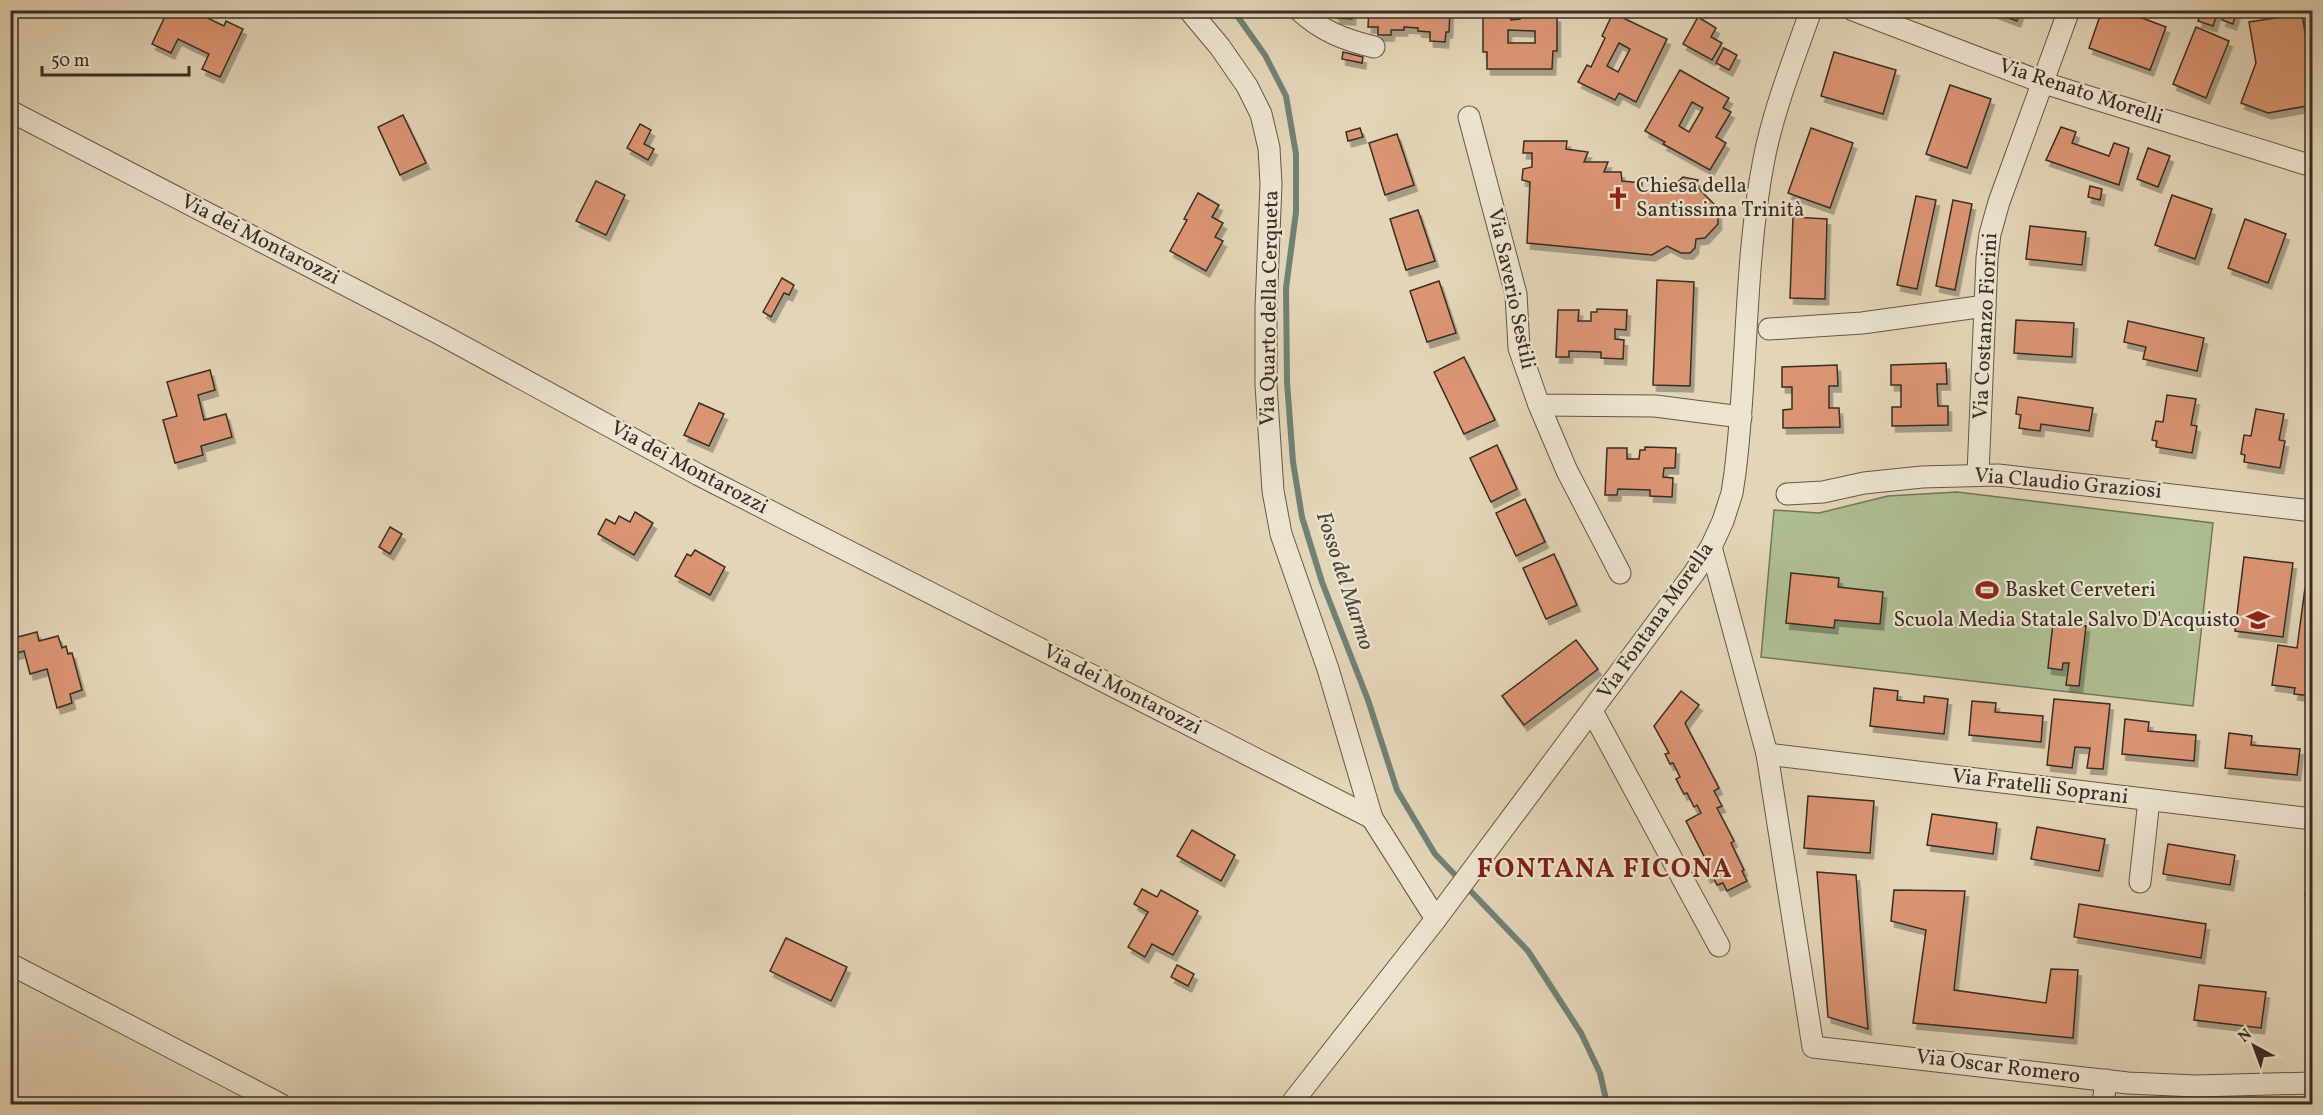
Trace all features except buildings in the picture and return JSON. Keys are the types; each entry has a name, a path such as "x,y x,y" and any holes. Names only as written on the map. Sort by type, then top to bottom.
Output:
{"street":[{"name":"Via Quarto della Cerqueta","path":"1189,10 1220,47 1247,86 1261,114 1266,131 1271,184 1266,366 1269,449 1275,506 1283,542 1328,669 1372,818 1442,911"},
{"path":"1299,10 1335,35 1374,47"},
{"name":"Via Fontana Morella","path":"1291,1104 1476,867 1681,591 1711,547 1732,493 1741,417 1754,224 1760,183 1776,111 1811,10"},
{"name":"Via Renato Morelli","path":"1853,10 2044,82 2313,166"},
{"name":"Via Costanzo Fiorini","path":"1978,474 1987,258 1992,222 2069,10"},
{"name":"Via dei Montarozzi","path":"10,111 442,334 699,475 1372,818"},
{"name":"Via Saverio Sestili","path":"1469,117 1516,294 1519,348 1539,405 1567,471 1620,573"},
{"path":"1769,328 1862,323 1985,306"},
{"path":"1539,405 1655,406 1741,417"},
{"name":"Via Claudio Graziosi","path":"1788,494 1823,492 1900,479 1978,474 2030,477 2313,511"},
{"path":"1711,547 1767,754"},
{"path":"1592,711 1719,946"},
{"name":"Via Fratelli Soprani","path":"1767,754 2313,819"},
{"name":"Via Oscar Romero","path":"1767,754 1820,1047 2106,1080 2184,1086 2313,1083"},
{"path":"2140,882 2149,800"},
{"path":"10,964 280,1104"},
{"path":"2103,1104 2106,1080"}],"green space":[{"name":"Basket Cerveteri","path":"1957,492 2213,523 2193,706 1761,657 1774,510 1819,513 1888,496"}],"waterway":[{"name":"Fosso del Marmo","path":"1233,10 1265,55 1286,96 1296,154 1296,212 1286,288 1287,382 1293,462 1302,517 1322,582 1368,700 1397,790 1435,854 1528,951 1581,1033 1600,1073 1607,1104"}],"place":[{"name":"Chiesa della Santissima Trinità","path":"1618,198"},
{"name":"Basket Cerveteri","path":"1987,590"},
{"name":"Scuola Media Statale Salvo D'Acquisto","path":"2258,620"}],"district":[{"name":"FONTANA FICONA","path":"1605,870"}]}
